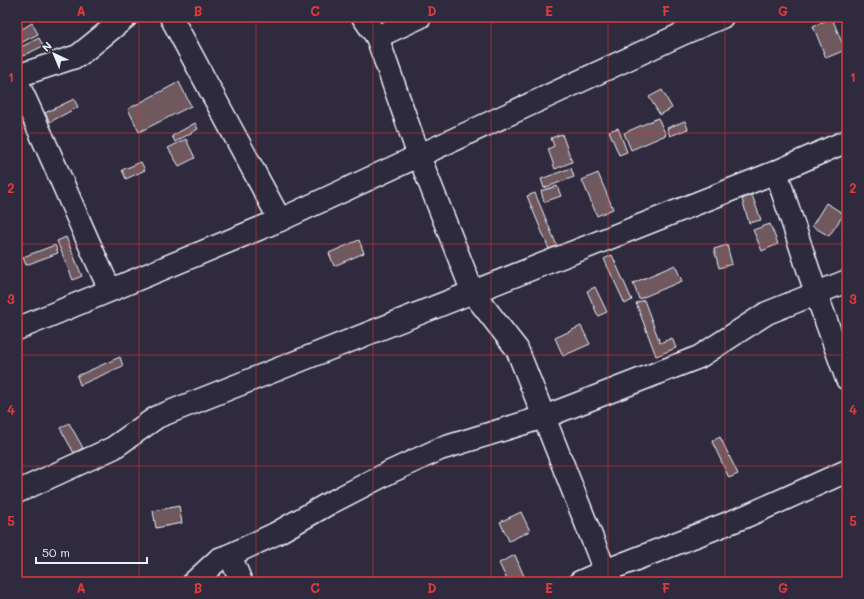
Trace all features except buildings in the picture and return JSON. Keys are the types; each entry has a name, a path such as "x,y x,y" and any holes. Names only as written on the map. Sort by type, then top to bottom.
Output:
{"street":[{"path":"17,76 78,56 126,17"},
{"path":"171,17 280,220"},
{"path":"363,17 377,37 419,156 473,293 517,349 608,576"},
{"path":"377,37 420,17"},
{"path":"17,329 280,220 677,36 722,17"},
{"path":"17,82 110,290"},
{"path":"17,492 113,448 157,417 776,172 847,141"},
{"path":"776,172 816,293 847,379"},
{"path":"194,582 219,558 230,555 275,534 328,504 390,472 440,449 544,417 699,357 767,313 847,281"},
{"path":"580,582 608,576 847,471"},
{"path":"230,555 241,582"}]}
